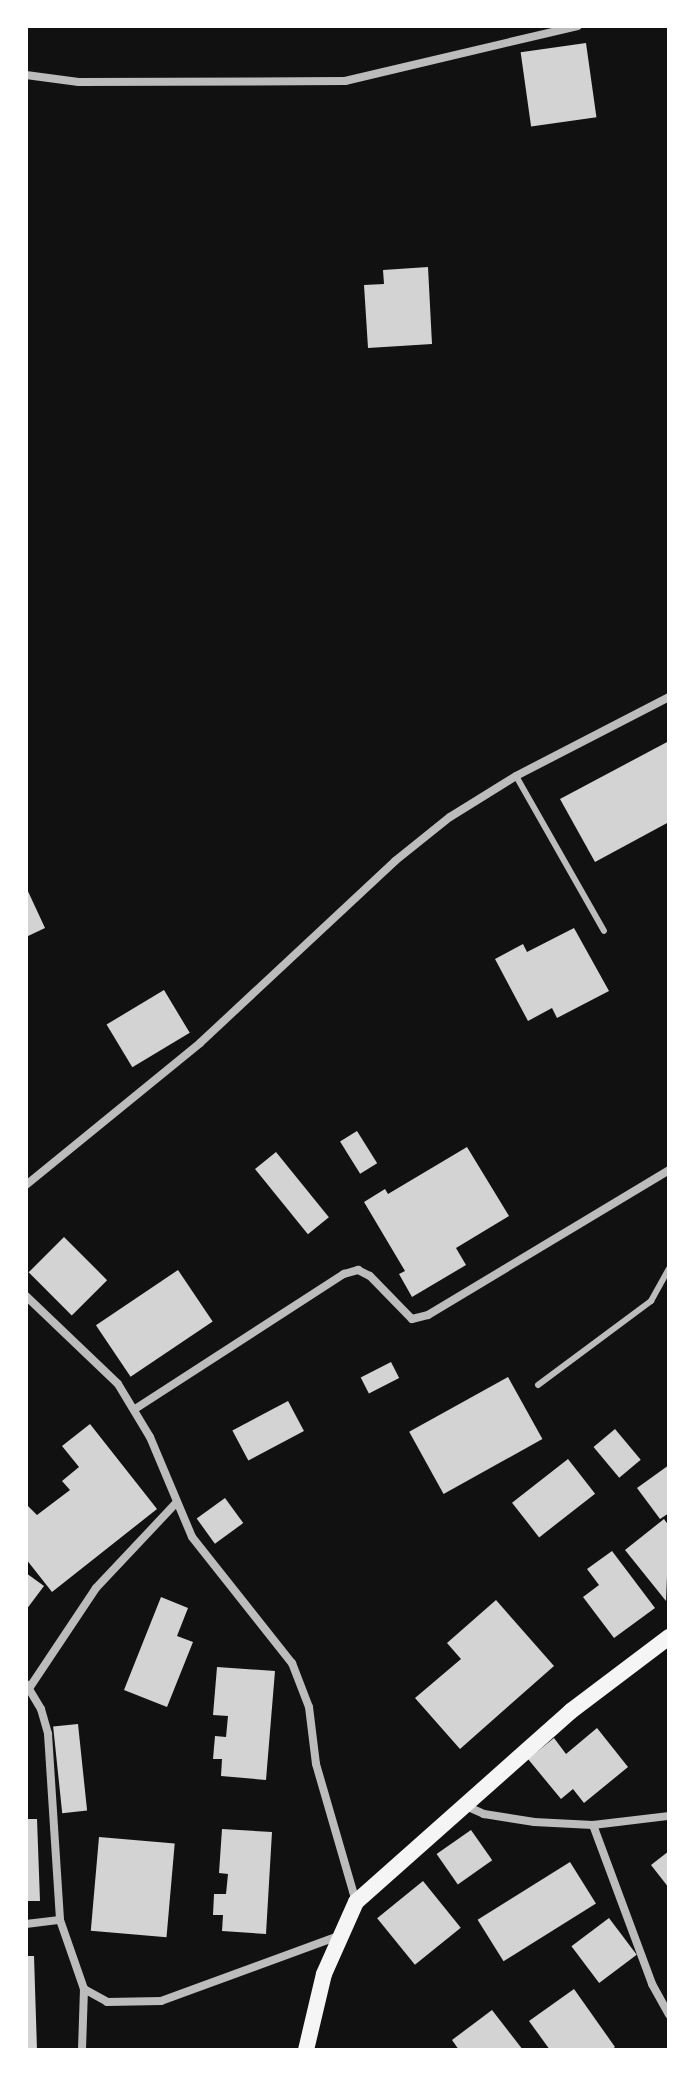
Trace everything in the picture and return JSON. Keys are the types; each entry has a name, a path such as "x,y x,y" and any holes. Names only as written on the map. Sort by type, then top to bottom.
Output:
{"main road":[{"path":"306,2050 324,1974 356,1902 571,1711 669,1637"}],"street":[{"path":"26,75 79,82 345,81 578,26"},
{"path":"26,1185 200,1043 395,861 450,817 516,776 669,697"},
{"path":"135,1409 344,1274 358,1270 370,1276 412,1319 428,1315 669,1170"},
{"path":"26,1296 86,1350 135,1409 192,1537 292,1663 302,1683 316,1764 356,1902"},
{"path":"82,2050 84,1989 60,1920 48,1734 28,1685 113,1567 176,1503"},
{"path":"466,1806 497,1816 593,1825 669,1816"},
{"path":"593,1825 652,1984 669,2015"},
{"path":"26,1924 60,1920"},
{"path":"84,1989 107,2002 161,2001 339,1936"}],"lane":[{"path":"516,776 604,931"},
{"path":"538,1385 651,1301 669,1269"}],"building":[{"path":"586,43 596,117 531,126 521,52"},
{"path":"428,267 432,344 368,348 364,285 384,284 383,270"},
{"path":"669,741 669,822 595,862 560,799"},
{"path":"26,887 45,928 26,937"},
{"path":"574,928 609,991 557,1018 552,1008 528,1021 495,959 523,944 527,952"},
{"path":"164,990 190,1033 132,1067 107,1025"},
{"path":"357,1131 377,1163 360,1174 340,1142"},
{"path":"467,1147 509,1216 456,1248 466,1265 412,1297 399,1274 405,1271 364,1202 385,1189 388,1194"},
{"path":"276,1152 329,1217 308,1234 255,1169"},
{"path":"64,1237 107,1280 72,1315 29,1272"},
{"path":"178,1270 213,1321 131,1377 96,1325"},
{"path":"391,1362 399,1378 369,1393 361,1377"},
{"path":"508,1377 542,1439 444,1494 409,1432"},
{"path":"288,1401 304,1431 248,1461 232,1431"},
{"path":"90,1424 157,1509 52,1592 26,1559 26,1504 37,1515 70,1490 62,1481 79,1467 62,1446"},
{"path":"615,1429 641,1460 619,1478 594,1447"},
{"path":"568,1459 595,1494 539,1537 512,1503"},
{"path":"669,1465 669,1513 660,1519 637,1488"},
{"path":"225,1498 243,1523 215,1544 197,1519"},
{"path":"664,1519 669,1526 666,1601 625,1550"},
{"path":"612,1551 655,1608 614,1638 583,1597 599,1585 587,1569"},
{"path":"26,1573 44,1586 26,1610"},
{"path":"161,1597 188,1608 177,1636 193,1642 167,1707 124,1690"},
{"path":"496,1600 554,1666 460,1749 415,1698 461,1659 447,1643"},
{"path":"217,1667 275,1671 266,1780 221,1776 222,1759 213,1759 215,1736 226,1737 228,1716 213,1715"},
{"path":"78,1724 87,1811 62,1813 53,1727"},
{"path":"597,1728 628,1767 584,1803 573,1789 561,1799 528,1759 554,1738 566,1754"},
{"path":"26,1819 37,1819 40,1901 26,1901"},
{"path":"222,1829 272,1832 266,1934 222,1931 223,1915 213,1915 214,1894 226,1894 228,1874 219,1873"},
{"path":"471,1830 492,1860 458,1884 437,1854"},
{"path":"99,1837 175,1844 167,1937 91,1931"},
{"path":"669,1851 669,1888 651,1865"},
{"path":"570,1862 596,1904 504,1961 478,1920"},
{"path":"423,1881 461,1928 415,1965 377,1918"},
{"path":"609,1918 637,1955 599,1983 571,1946"},
{"path":"26,1956 34,1956 37,2050 26,2050"},
{"path":"574,1989 615,2047 611,2050 550,2050 529,2021"},
{"path":"492,2010 523,2050 459,2050 452,2040"}]}
